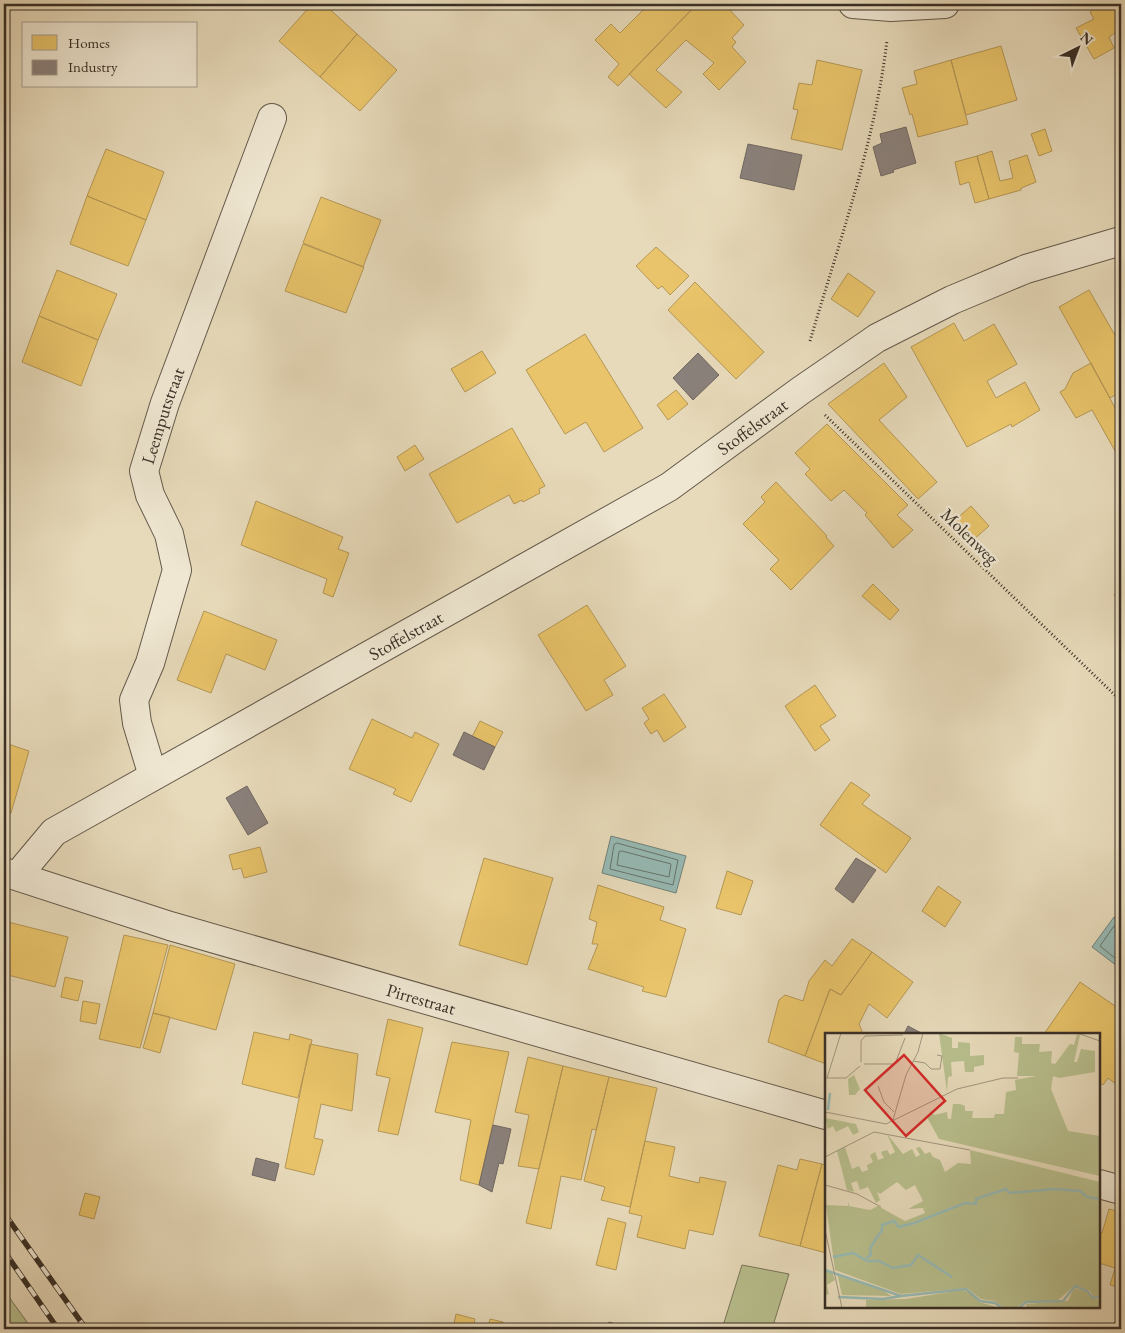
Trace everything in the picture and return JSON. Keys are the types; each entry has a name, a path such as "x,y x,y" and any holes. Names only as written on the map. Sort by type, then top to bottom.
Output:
{"street":[{"path":"853,4 891,7 945,4"},
{"name":"Leemputstraat","path":"154,776 137,723 134,700 150,663 177,570 169,534 150,495 144,471 165,403 272,118"},
{"name":"Stoffelstraat","path":"11,873 54,832 669,487 804,388 877,338 952,300 1026,269 1121,241"},
{"name":"Pirrestraat","path":"11,873 170,926 825,1115"},
{"path":"1100,1184 1121,1190"}],"path":[{"path":"804,388 803,366 882,84 891,7"},
{"name":"Molenweg","path":"804,388 1121,701"}],"green space":[{"path":"742,1265 789,1274 772,1329 722,1329"},
{"path":"4,1290 32,1329 9,1329 4,1321"},
{"path":"609,1322 635,1329 607,1329"}],"water":[{"path":"611,836 686,856 676,893 602,873"},
{"path":"1114,917 1121,923 1121,969 1092,947"}],"building: Homes":[{"path":"312,4 324,4 357,34 320,77 279,41"},
{"path":"649,4 697,4 618,86 608,77 619,64 595,40 611,24 620,33"},
{"path":"697,4 724,4 744,25 732,38 736,42 732,47 746,62 719,90 703,74 714,63 686,40 656,70 682,92 666,108 629,74"},
{"path":"1091,4 1121,4 1121,29 1109,37 1114,48 1094,59 1076,28 1094,19 1090,12 1094,9"},
{"path":"357,34 397,70 360,111 320,77"},
{"path":"1001,46 1017,100 966,115 951,60"},
{"path":"817,60 862,70 842,150 791,139 798,110 793,109 799,83 812,85"},
{"path":"951,60 968,124 918,137 902,88 917,84 914,71"},
{"path":"1045,129 1052,151 1039,156 1031,134"},
{"path":"106,149 164,172 146,220 87,196"},
{"path":"992,151 1000,181 1013,178 1009,161 1027,155 1036,182 1021,188 1021,190 989,199 977,156"},
{"path":"977,156 989,199 975,203 969,182 960,185 955,162"},
{"path":"87,196 146,220 128,266 70,244"},
{"path":"321,197 381,220 363,267 303,243"},
{"path":"303,244 364,267 346,313 285,291"},
{"path":"656,247 689,276 670,295 662,286 658,289 636,266"},
{"path":"57,270 117,294 98,340 39,316"},
{"path":"848,273 875,292 858,317 831,299"},
{"path":"695,282 764,352 736,379 668,310"},
{"path":"1089,290 1116,337 1121,334 1121,392 1110,398 1059,307"},
{"path":"39,316 98,340 81,386 22,362"},
{"path":"954,323 964,341 994,324 1017,364 987,381 996,398 1025,382 1040,410 1012,427 1011,424 967,447 911,347"},
{"path":"585,334 643,428 604,452 586,422 565,434 526,370"},
{"path":"482,351 496,373 465,392 451,369"},
{"path":"884,363 907,397 879,420 937,482 918,499 828,404"},
{"path":"1091,363 1121,419 1121,457 1119,458 1092,410 1076,418 1060,392 1065,389 1073,373"},
{"path":"676,390 688,404 668,420 657,405"},
{"path":"827,424 908,505 897,515 913,530 893,548 865,515 867,513 844,490 831,501 805,474 810,469 795,453"},
{"path":"512,428 545,486 539,489 540,493 523,502 522,500 514,504 509,495 457,523 429,474"},
{"path":"415,445 424,459 405,471 397,457"},
{"path":"776,482 827,536 834,546 791,590 770,569 779,560 743,524 765,502 761,497"},
{"path":"256,501 343,537 338,549 349,553 333,597 323,593 327,579 241,545"},
{"path":"971,506 989,526 972,541 954,521"},
{"path":"873,584 899,610 890,620 862,596"},
{"path":"1121,587 1121,603 1114,595"},
{"path":"587,605 626,666 604,680 613,695 586,711 538,635"},
{"path":"204,611 277,640 265,670 226,654 211,693 177,680"},
{"path":"815,685 836,716 820,726 830,740 815,751 785,706"},
{"path":"664,694 686,727 664,742 657,730 651,734 644,723 649,719 642,708"},
{"path":"372,719 412,738 415,732 439,744 411,802 393,794 396,789 349,769"},
{"path":"480,721 503,732 495,747 472,737"},
{"path":"5,743 29,751 11,813 4,811"},
{"path":"851,782 870,795 862,804 911,838 886,873 820,825"},
{"path":"260,847 267,872 244,878 241,868 233,870 229,855"},
{"path":"484,858 553,878 527,965 459,945"},
{"path":"727,871 753,881 741,915 716,908"},
{"path":"598,885 664,907 660,920 686,929 666,997 642,991 644,987 588,969 598,944 592,944 597,922 589,919"},
{"path":"938,886 961,902 945,927 922,911"},
{"path":"4,921 68,937 55,987 4,974"},
{"path":"124,935 168,945 140,1048 99,1039"},
{"path":"852,939 872,952 841,995 830,989 805,1056 768,1042 779,1000 785,995 803,1001 809,981 825,960 832,966"},
{"path":"170,945 235,964 216,1030 153,1013"},
{"path":"872,952 913,982 887,1018 869,1004 859,1024 861,1033 825,1033 825,1064 805,1056 830,989 841,995"},
{"path":"65,977 83,981 78,1001 61,997"},
{"path":"1080,982 1121,1010 1121,1088 1108,1078 1103,1085 1100,1083 1100,1033 1045,1033"},
{"path":"83,1001 100,1004 96,1024 80,1021"},
{"path":"153,1013 170,1017 160,1053 143,1048"},
{"path":"388,1019 423,1028 398,1135 378,1131 390,1078 376,1075"},
{"path":"254,1032 289,1040 290,1034 312,1040 298,1098 242,1084"},
{"path":"452,1042 509,1052 479,1185 460,1180 471,1120 435,1112"},
{"path":"310,1044 358,1054 352,1111 321,1104 314,1138 323,1140 314,1175 285,1168"},
{"path":"528,1057 563,1066 539,1169 518,1166 529,1115 515,1112"},
{"path":"563,1066 609,1077 596,1130 592,1129 581,1180 561,1176 551,1229 526,1223"},
{"path":"609,1077 657,1088 630,1207 601,1200 605,1187 584,1181"},
{"path":"645,1141 675,1147 669,1176 699,1183 700,1177 726,1182 713,1235 689,1230 685,1249 637,1237 642,1216 629,1213"},
{"path":"800,1159 822,1164 800,1246 759,1236 778,1165 797,1170"},
{"path":"822,1164 825,1165 825,1253 800,1246"},
{"path":"85,1193 100,1197 94,1219 79,1215"},
{"path":"1109,1209 1121,1212 1121,1288 1110,1285 1115,1268 1100,1263 1100,1232 1102,1233"},
{"path":"608,1218 626,1223 616,1270 596,1265"},
{"path":"456,1314 475,1319 473,1329 453,1329"},
{"path":"490,1319 503,1322 502,1329 487,1329"}],"building: Industry":[{"path":"906,127 916,163 881,176 873,147 882,143 880,134"},
{"path":"748,144 802,155 794,190 740,178"},
{"path":"698,353 719,375 693,400 673,378"},
{"path":"464,732 495,747 484,770 453,755"},
{"path":"247,786 268,823 248,835 226,798"},
{"path":"856,858 876,870 853,903 835,889"},
{"path":"908,1026 921,1033 904,1033"},
{"path":"493,1125 511,1129 503,1164 499,1163 492,1192 479,1185"},
{"path":"256,1158 279,1164 275,1181 252,1175"}],"railway":[{"path":"4,1213 86,1329"},
{"path":"4,1251 58,1329"}]}
